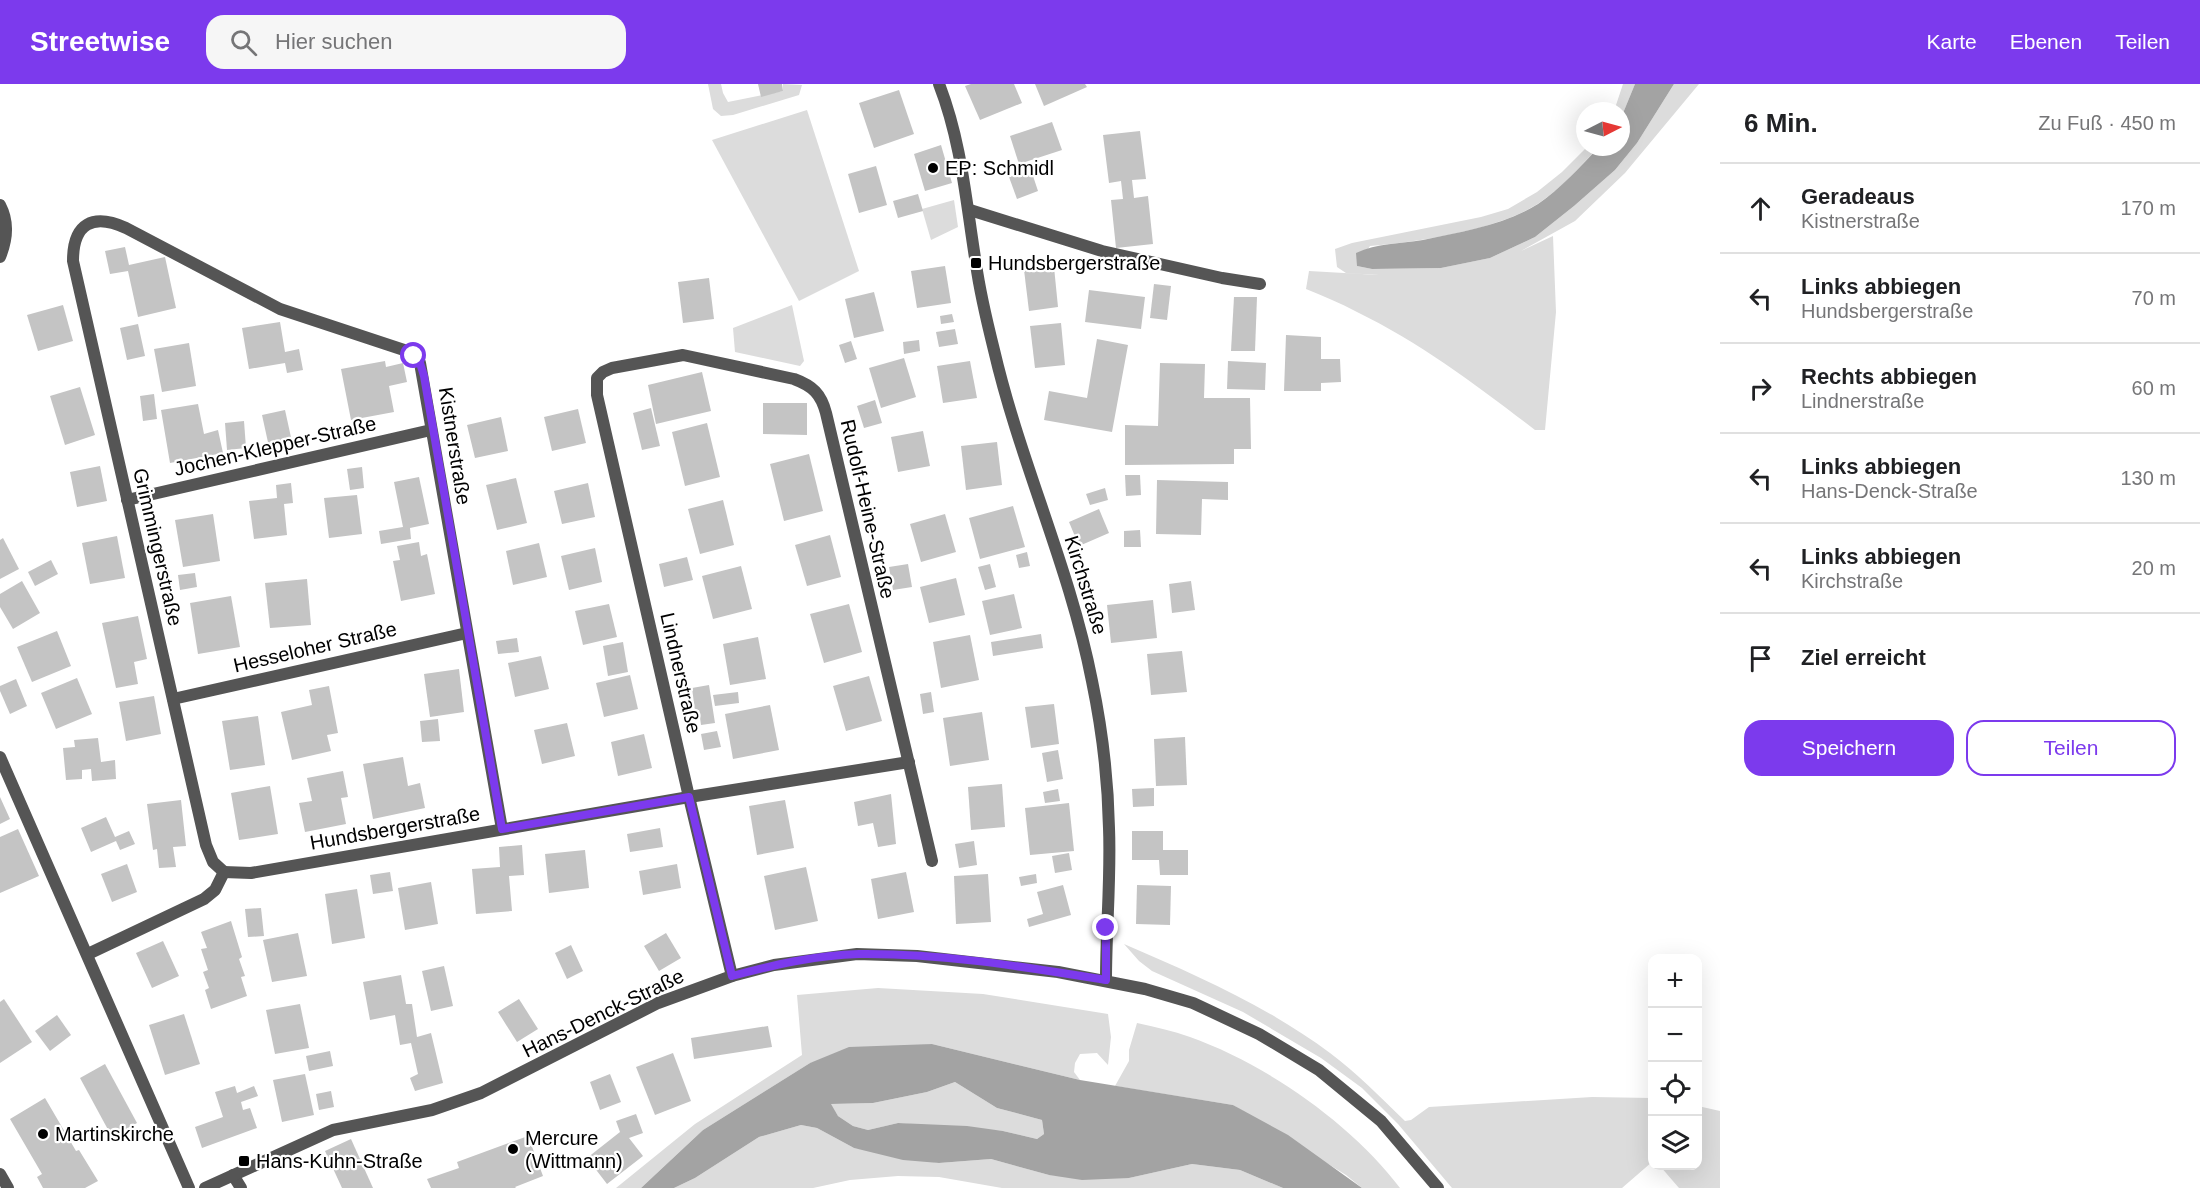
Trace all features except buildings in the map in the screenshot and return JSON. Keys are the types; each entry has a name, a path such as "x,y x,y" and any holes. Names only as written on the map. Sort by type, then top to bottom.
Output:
{"street":[{"name":"Kirchstraße","path":"939,84 958,142 970,210 976,263 997,364 1070,596 1092,682 1106,774 1109,829 1106,980"},
{"path":"0,205 7,225 0,257"},
{"path":"970,210 1102,251 1222,278 1260,284"},
{"name":"Kistnerstraße","path":"83,227 94,221 114,223 280,309 404,350 420,363 502,829"},
{"name":"Grimmingerstraße","path":"83,227 73,248 73,261 206,845 213,862 225,872"},
{"name":"Rudolf-Heine-Straße","path":"597,378 612,368 683,355 794,379 808,384 819,394 932,861"},
{"name":"Lindnerstraße","path":"597,378 597,395 732,976"},
{"name":"Jochen-Klepper-Straße","path":"127,500 432,430"},
{"name":"Hesseloher Straße","path":"172,699 466,633"},
{"path":"0,757 189,1188"},
{"name":"Hundsbergerstraße","path":"225,872 251,873 689,797 909,762"},
{"path":"88,954 204,899 215,890 225,872"},
{"name":"Hans-Denck-Straße","path":"205,1188 333,1130 432,1110 481,1093 658,1003 732,976 774,965 857,954 957,960 1106,980 1193,1003 1259,1034 1319,1070 1381,1121 1438,1188"},
{"path":"0,1174 8,1188"},
{"path":"233,1175 241,1188"}],"shaded area":[{"path":"708,84 721,84 728,102 783,91 783,84 802,85 799,95 733,115 721,116 713,109"},
{"path":"1623,84 1635,84 1628,102 1617,102"},
{"path":"1635,84 1674,84 1630,152 1630,102 1628,102"},
{"path":"1674,84 1699,84 1625,173 1575,221 1521,251 1553,236 1556,312 1545,430 1535,430 1471,382 1404,337 1351,309 1306,289 1309,271 1379,275 1346,273 1337,267 1335,249 1352,243 1481,217 1508,209 1537,192 1578,156 1590,156 1555,191 1522,212 1502,221 1458,233 1370,246 1357,266 1372,269 1441,268 1490,258 1535,237 1615,170 1626,156 1630,156 1630,152"},
{"path":"807,110 859,271 799,301 712,140"},
{"path":"1590,156 1626,156 1615,170 1535,237 1490,258 1441,268 1372,269 1357,266 1356,253 1364,250 1453,234 1512,217 1538,204"},
{"path":"954,200 958,227 931,240 922,209"},
{"path":"792,305 804,361 800,366 735,352 733,328"},
{"path":"1124,944 1204,980 1281,1020 1340,1061 1405,1121 1411,1120 1429,1107 1592,1097 1648,1098 1648,1165 1622,1188 1452,1188 1398,1124 1362,1088 1321,1058 1243,1012 1152,971 1139,961"},
{"path":"878,988 983,994 1108,1014 1111,1037 1108,1065 1097,1053 1080,1054 1075,1063 1074,1072 1080,1080 932,1044 810,1063 703,1130 641,1188 616,1188 695,1124 802,1055 797,995"},
{"path":"1137,1023 1184,1035 1219,1049 1277,1080 1306,1099 1358,1141 1400,1188 1362,1188 1346,1175 1233,1105 1115,1086 1129,1061 1129,1050"},
{"path":"932,1044 1080,1080 1233,1105 1288,1135 1362,1188 1283,1188 1240,1170 1192,1164 1129,1178 1082,1180 1049,1175 991,1159 939,1163 903,1160 854,1148 817,1128 801,1125 759,1137 695,1178 674,1188 641,1188 703,1130 810,1063 849,1047","holes":["955,1082 997,1108 1042,1120 1044,1134 1037,1139 967,1126 898,1123 868,1130 853,1126 838,1116 831,1104 873,1103 927,1092"]},
{"path":"955,1082 997,1108 1042,1120 1044,1134 1037,1139 1003,1131 898,1123 868,1130 853,1126 838,1116 830,1104 873,1103 927,1092"},
{"path":"1702,1107 1720,1111 1720,1188 1679,1188 1663,1170 1702,1170"},
{"path":"801,1125 817,1128 854,1148 939,1163 991,1159 1049,1175 1129,1178 1192,1164 1240,1170 1283,1188 1002,1188 939,1177 898,1176 850,1180 813,1188 674,1188 695,1178 759,1137"}],"place":[{"name":"EP: Schmidl","path":"933,168"},
{"name":"Hundsbergerstraße","path":"976,263"},
{"name":"Martinskirche","path":"43,1134"},
{"name":"Mercure (Wittmann)","path":"513,1149"},
{"name":"Hans-Kuhn-Straße","path":"244,1161"}],"route":[{"path":"414,356 420,363 424,376 466,633 502,829 689,797 732,976 774,965 857,954 968,961 1106,980 1106,928"}]}
